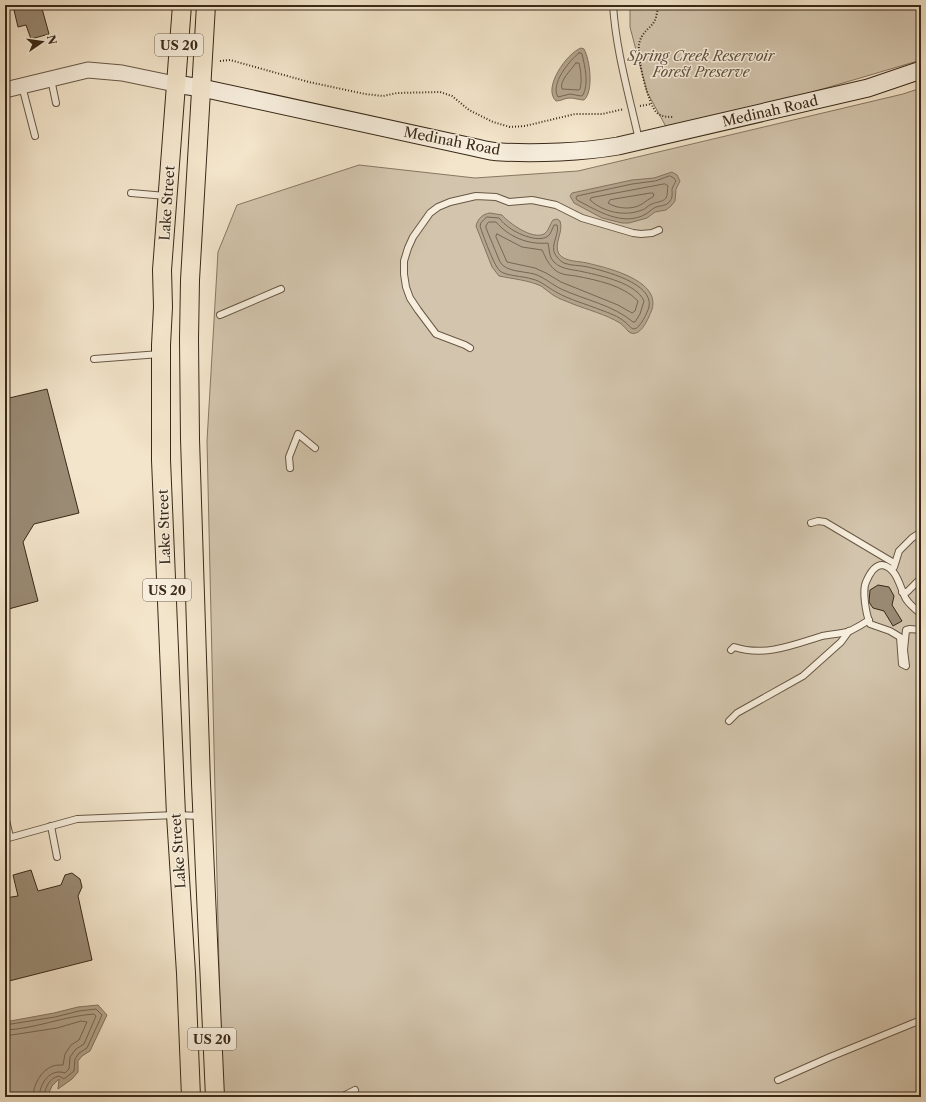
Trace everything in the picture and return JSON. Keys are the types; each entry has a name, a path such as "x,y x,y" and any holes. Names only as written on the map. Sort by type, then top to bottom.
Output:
{"main road":[{"name":"Lake Street","path":"182,5 162,270 161,460 176,816 186,973 191,1097"},
{"name":"Lake Street","path":"206,5 190,280 189,346 190,448 215,1097"},
{"name":"Medinah Road","path":"175,84 202,88 500,152 546,152 604,148 640,141 868,88 921,70"}],"street":[{"name":"Medinah Road","path":"5,90 88,70 103,70 175,84"}],"lane":[{"path":"613,5 614,30 640,141"},
{"path":"50,79 56,103"},
{"path":"22,86 34,136"},
{"path":"131,193 168,196"},
{"path":"470,348 436,334 410,298 406,287 404,261 408,248 413,237 430,213 438,207 450,202 476,196 496,198 509,202 532,200 556,205 582,218 633,233 652,233 659,230"},
{"path":"220,315 281,289"},
{"path":"94,359 161,354"},
{"path":"290,468 289,456 298,434 315,448"},
{"path":"811,523 818,521 825,522 894,563"},
{"path":"893,572 894,563 899,551 909,540 921,532"},
{"path":"921,614 912,607 902,592 893,572 886,566 880,565 876,567 867,578 864,587 864,596 870,624 890,631 900,637 902,664 906,666 904,650 906,630 921,630"},
{"path":"902,592 907,592 921,578"},
{"path":"729,721 737,713 803,676 833,650 849,632 869,620"},
{"path":"731,650 734,647 752,652 787,648 825,636 849,632"},
{"path":"5,816 8,838 77,819 203,816"},
{"path":"51,826 57,857"},
{"path":"778,1080 830,1056 921,1020"},
{"path":"341,1097 356,1090"}],"path":[{"path":"658,5 655,21 644,32 639,45 640,64 651,104 658,113 665,117 674,117"},
{"path":"220,61 230,60 309,82 383,96 398,93 440,92 452,96 469,110 493,122 510,127 525,126 575,114 602,114 651,104"}],"green space":[{"name":"Spring Creek Reservoir Forest Preserve","path":"630,5 921,5 921,60 670,134 647,92 630,27"},
{"path":"921,88 921,1097 222,1097 207,441 218,252 237,205 359,165 475,178 578,171 903,94"}],"water":[{"path":"581,48 584,49 588,60 590,75 587,96 584,100 566,98 556,101 552,95 554,80 563,64 575,51"},
{"path":"672,172 677,175 680,181 676,189 675,201 671,206 666,210 655,212 647,218 629,223 622,223 602,218 574,203 570,196 572,193 632,180 654,178"},
{"path":"490,213 502,215 521,230 533,235 544,234 547,232 553,220 557,219 560,221 561,229 557,250 562,257 568,260 608,268 642,284 649,292 653,301 648,319 640,331 637,333 629,332 621,324 614,320 560,299 536,284 499,276 492,267 476,226 481,217"},
{"path":"98,1005 107,1015 90,1051 82,1056 78,1061 78,1072 72,1079 58,1089 59,1079 52,1086 47,1097 5,1097 5,1022 78,1007"}],"building":[{"path":"34,5 41,5 49,34 31,39 26,25 18,27 14,10"},
{"path":"47,389 79,513 34,524 23,542 38,601 5,610 5,484 7,484 5,476 5,399"},
{"path":"878,585 889,587 894,596 892,605 902,621 893,626 884,611 873,608 869,602 870,590"},
{"path":"31,870 38,891 61,885 65,875 72,873 80,879 82,887 78,896 92,960 9,981 5,965 5,898 18,896 13,875"}]}
